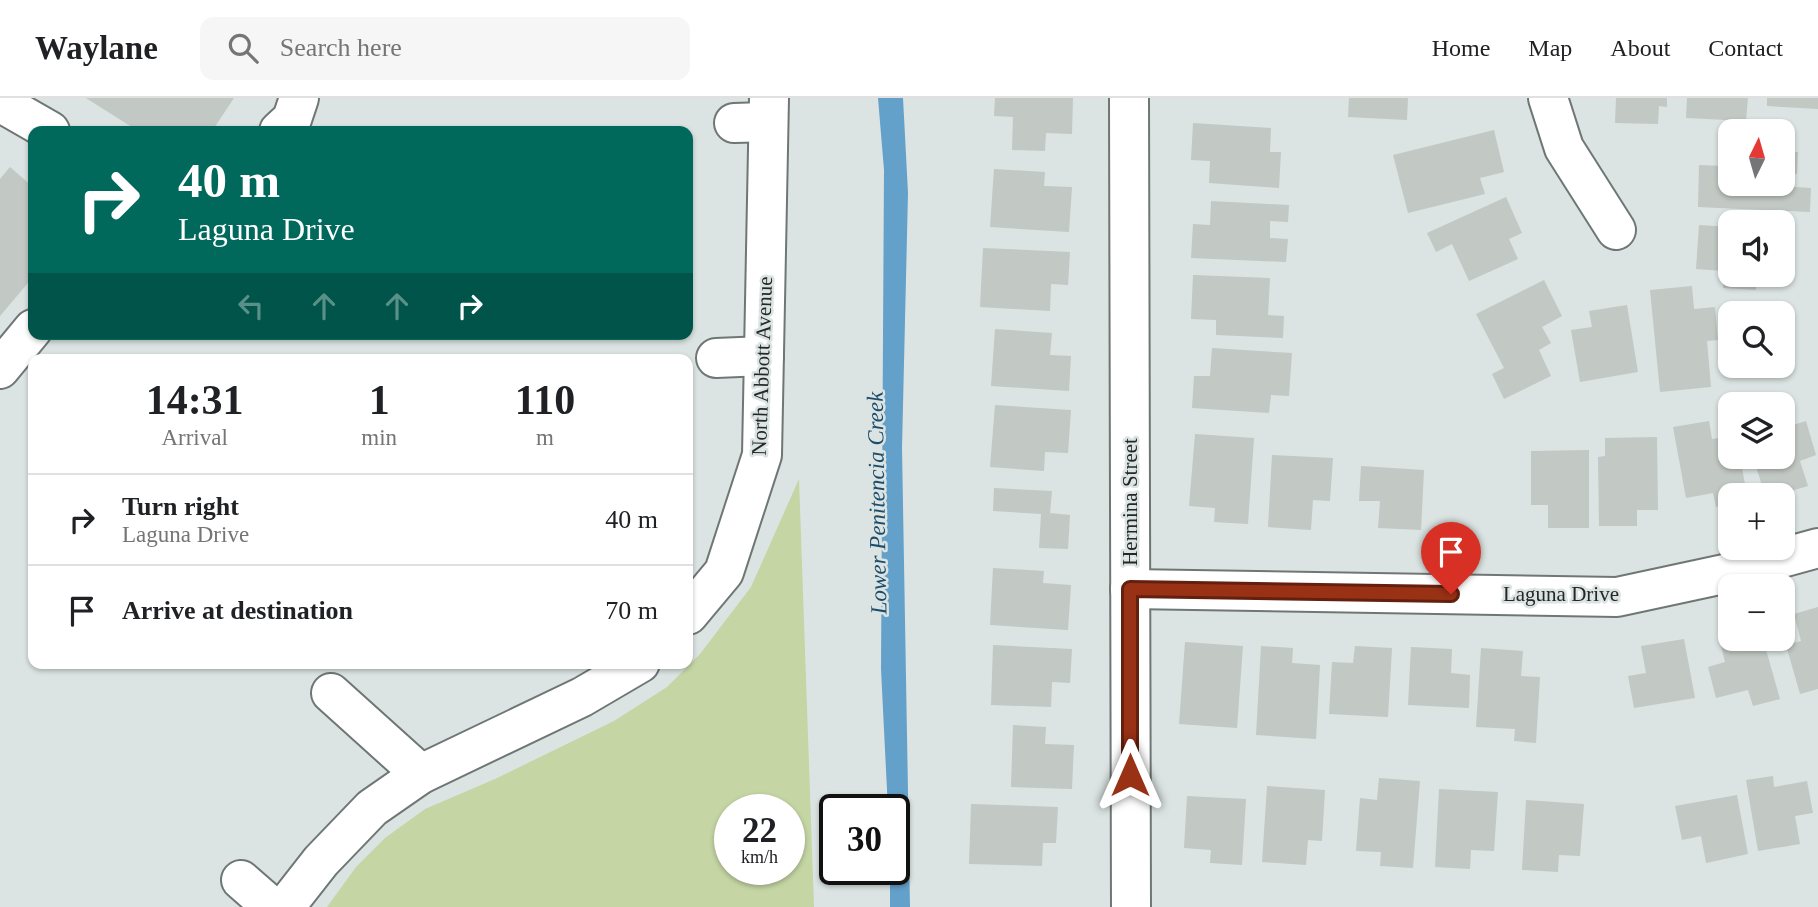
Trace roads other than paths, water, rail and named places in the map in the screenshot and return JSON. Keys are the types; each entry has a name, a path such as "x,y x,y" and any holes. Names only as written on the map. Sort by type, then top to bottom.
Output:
{"street":[{"path":"284,126 292,119 299,98"},
{"name":"Hermina Street","path":"1129,98 1131,907"},
{"path":"1548,98 1564,148 1616,230"},
{"path":"1,104 41,126"},
{"name":"North Abbott Avenue","path":"693,609 724,572 762,455 764,356 757,114"},
{"path":"0,369 28,335"},
{"path":"716,358 764,356"},
{"name":"Laguna Drive","path":"1130,589 1617,597 1724,574 1818,548"},
{"path":"285,907 321,861 372,808 421,774 582,697 630,669"},
{"path":"331,693 421,774"},
{"path":"241,880 272,907"}],"water":[{"path":"878,98 903,98 908,193 902,448 908,794 887,794 881,669 884,170"},
{"path":"890,885 910,885 910,907 890,907"}],"water label":[{"name":"Lower Penitencia Creek","path":"877,503"}]}
